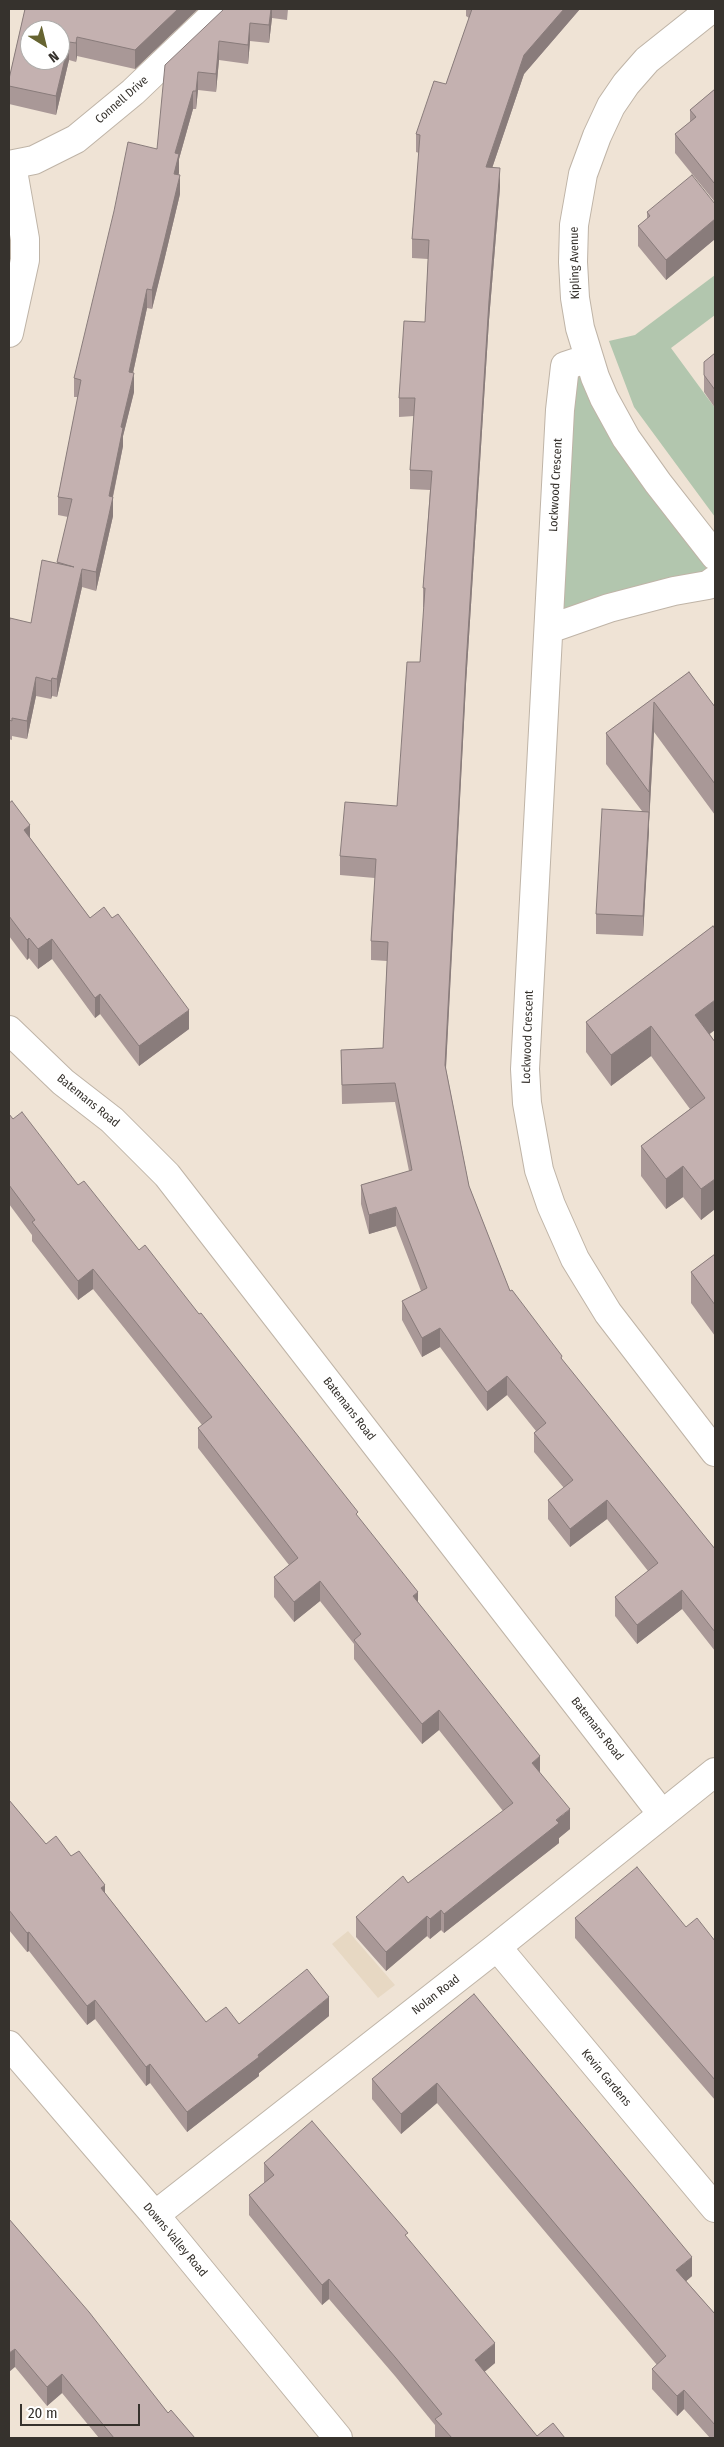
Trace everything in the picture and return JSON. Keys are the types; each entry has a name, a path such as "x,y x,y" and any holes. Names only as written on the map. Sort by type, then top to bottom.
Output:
{"street":[{"name":"Connell Drive","path":"10,165 34,160 76,139 132,92 220,9"},
{"name":"Kipling Avenue","path":"710,9 647,60 626,84 611,106 597,136 583,174 574,225 573,281 580,328 588,358 604,398 626,438 658,483 715,556"},
{"path":"9,333 25,260 25,239 10,165"},
{"name":"Lockwood Crescent","path":"588,358 565,366 560,410 525,1069 531,1134 550,1205 576,1259 608,1313 715,1452"},
{"path":"549,629 609,608 674,591 708,585 715,580"},
{"name":"Batemans Road","path":"9,1030 63,1082 119,1127 167,1175 662,1814"},
{"name":"Nolan Road","path":"155,2215 497,1947 715,1772"},
{"name":"Kevin Gardens","path":"497,1947 715,2208"},
{"name":"Downs Valley Road","path":"9,2045 155,2215 338,2438"}],"shaded area":[{"path":"348,1931 395,1985 378,1998 332,1944"}],"green space":[{"path":"715,275 715,315 671,348 715,408 715,517 634,407 609,341 635,335"},
{"path":"589,358 715,556 715,580 549,629 565,366"}],"building":[{"path":"25,9 178,9 135,50 77,37 76,43 70,42 70,20 22,20"},
{"path":"224,9 271,9 269,25 250,23 248,45 219,41 216,74 198,72 196,91 193,91 175,153 179,154 174,174 180,175 152,290 147,289 129,372 134,373 121,427 123,428 109,496 113,497 96,572 82,569 57,679 52,678 51,681 36,677 27,721 12,718 12,721 9,720 10,618 31,623 42,560 74,567 57,562 72,499 58,497 81,380 74,378 114,211 128,142 157,149 165,65"},
{"path":"472,9 564,9 524,55 486,167 500,168 489,301 466,665 445,1065 469,1186 510,1291 512,1290 562,1356 561,1358 715,1549 715,1632 682,1590 637,1625 615,1597 658,1563 607,1500 570,1529 548,1500 573,1480 534,1433 546,1423 507,1376 487,1392 440,1328 422,1338 402,1301 427,1288 396,1207 369,1215 361,1185 412,1170 395,1083 342,1085 341,1050 383,1048 388,942 371,941 376,859 340,856 345,802 397,806 407,662 420,662 425,588 423,588 432,471 410,470 415,398 399,398 404,321 425,322 429,240 412,239 420,135 416,134 434,81 446,84"},
{"path":"20,31 20,70 62,70 56,96 9,86"},
{"path":"715,89 714,183 675,134 696,117 690,110"},
{"path":"692,175 715,204 715,219 666,260 638,226 650,216 647,212"},
{"path":"715,353 715,390 704,375 704,362"},
{"path":"689,672 715,707 715,784 654,702 649,792 606,733"},
{"path":"12,801 30,825 24,830 90,918 104,907 112,918 118,914 189,1010 139,1046 100,994 95,998 52,939 38,949 29,938 27,940 9,916 9,803"},
{"path":"602,809 649,812 643,916 596,914"},
{"path":"713,926 715,929 715,1000 695,1015 715,1042 715,1179 701,1189 683,1166 666,1179 641,1146 705,1098 651,1026 611,1055 586,1022"},
{"path":"22,1112 78,1185 84,1181 139,1250 145,1245 358,1512 356,1514 418,1592 413,1596 540,1756 532,1763 570,1809 556,1820 559,1823 444,1914 441,1910 430,1919 427,1916 386,1952 356,1917 403,1876 408,1883 513,1803 439,1710 422,1724 354,1640 361,1634 320,1581 294,1602 274,1577 298,1558 198,1428 212,1417 93,1269 78,1281 32,1222 35,1220 9,1185 9,1114 13,1119"},
{"path":"715,1254 715,1305 691,1272"},
{"path":"9,1800 46,1844 56,1836 71,1856 79,1851 105,1885 101,1888 206,2022 226,2007 239,2024 307,1969 329,1997 258,2055 259,2057 187,2112 150,2064 146,2067 95,2000 87,2006 29,1932 27,1933 9,1910"},
{"path":"637,1867 686,1927 697,1918 715,1941 715,2080 575,1918"},
{"path":"474,1994 692,2257 676,2270 715,2314 715,2425 684,2390 677,2396 652,2369 666,2356 437,2083 401,2114 372,2079"},
{"path":"312,2121 408,2233 405,2235 495,2343 475,2360 537,2436 553,2423 565,2438 452,2438 435,2419 442,2414 395,2357 329,2279 322,2285 249,2195 274,2175 264,2163"},
{"path":"9,2219 89,2312 168,2413 171,2410 195,2438 114,2438 62,2374 47,2387 15,2349 9,2353"}]}
